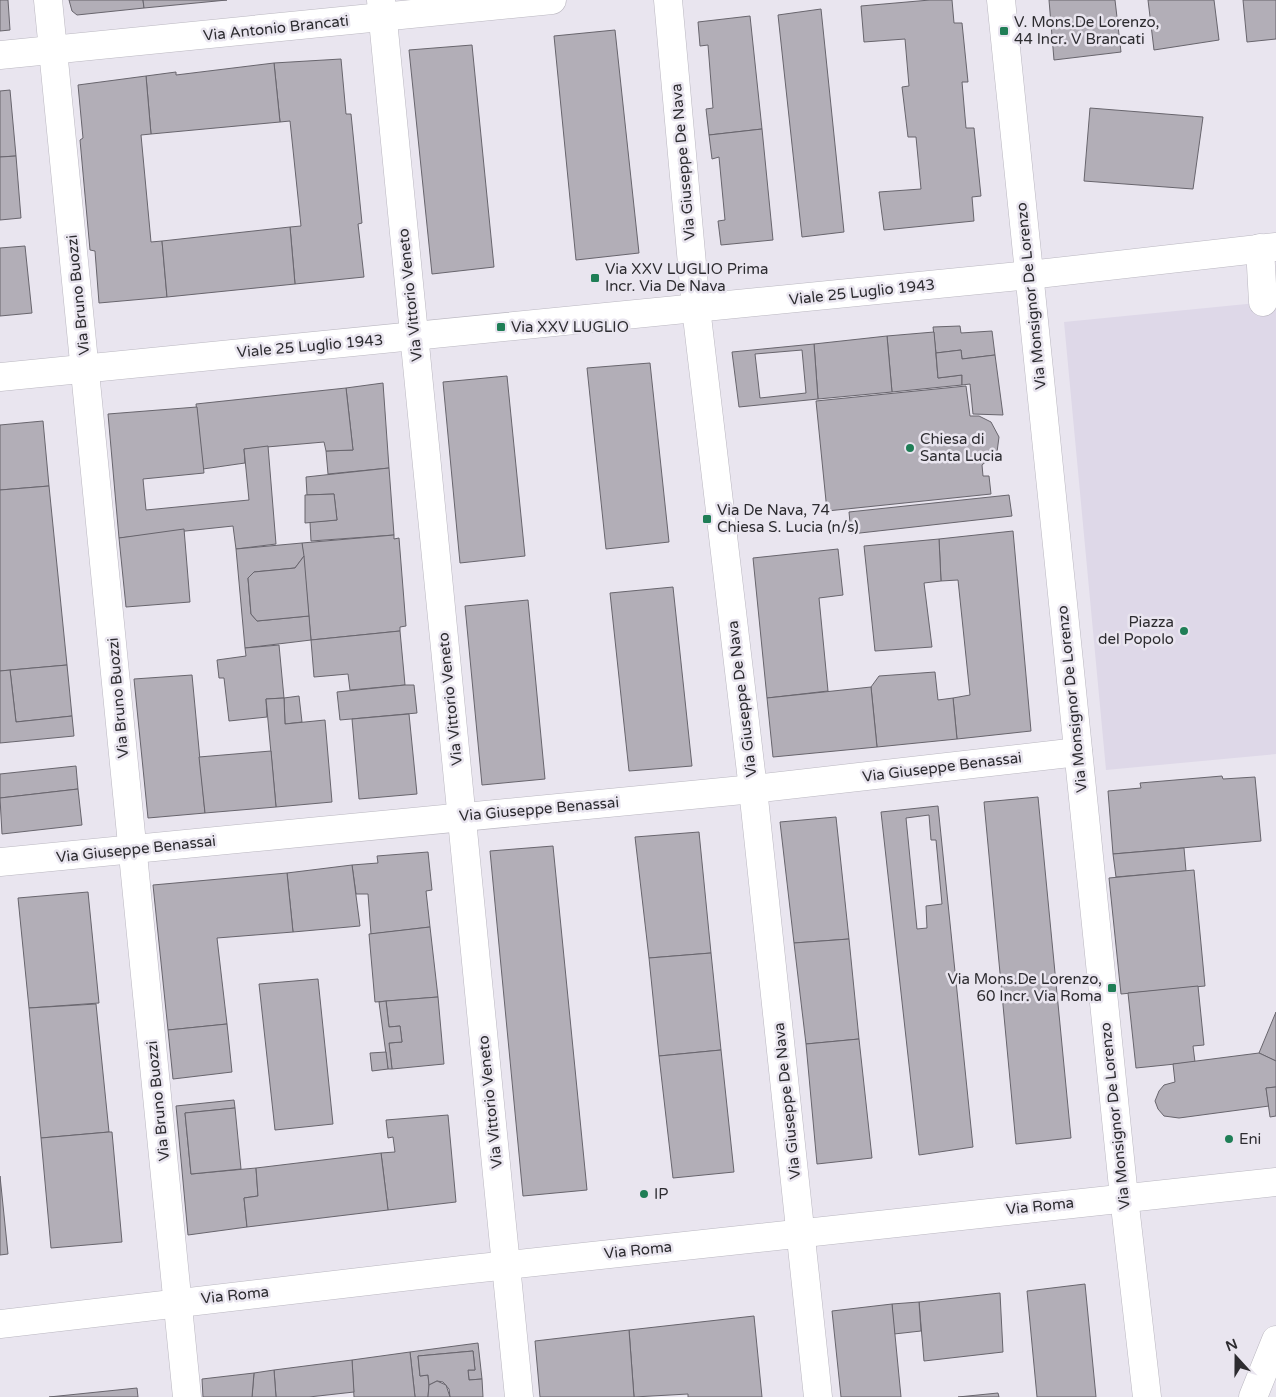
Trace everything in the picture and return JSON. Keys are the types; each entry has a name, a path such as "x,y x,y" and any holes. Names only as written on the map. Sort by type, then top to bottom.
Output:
{"street":[{"name":"Via Bruno Buozzi","path":"48,0 187,1397"},
{"name":"Via Antonio Brancati","path":"0,55 382,8 552,0"},
{"name":"Via Giuseppe De Nava","path":"668,0 696,308 753,789 818,1397"},
{"name":"Via Monsignor De Lorenzo","path":"1001,0 1124,1197 1147,1397"},
{"name":"Via Vittorio Veneto","path":"382,8 519,1397"},
{"name":"Viale 25 Luglio 1943","path":"0,377 1029,275 1268,247"},
{"path":"1263,302 1268,247"},
{"name":"Via Giuseppe Benassai","path":"0,862 753,789 1078,752"},
{"name":"Via Roma","path":"0,1324 178,1302 801,1232 1276,1182"},
{"path":"1253,1397 1276,1340"}],"shaded area":[{"name":"Piazza del Popolo","path":"1276,301 1276,754 1106,770 1064,322"}],"building":[{"path":"0,0 8,0 10,30 0,31"},
{"path":"69,0 143,0 144,8 77,15 72,11"},
{"path":"143,0 227,0 144,8"},
{"path":"952,0 954,23 962,23 968,82 962,82 966,128 974,128 981,196 972,197 974,221 884,230 879,192 921,189 916,137 908,137 902,87 909,86 905,39 864,42 861,6"},
{"path":"1049,0 1115,0 1121,52 1054,60"},
{"path":"1148,0 1214,0 1219,40 1154,50"},
{"path":"1243,0 1276,0 1276,39 1247,42"},
{"path":"821,9 844,232 802,237 778,15"},
{"path":"750,16 762,129 709,135 706,109 713,108 708,45 700,46 698,22"},
{"path":"615,30 639,253 576,260 554,36"},
{"path":"472,45 494,267 432,274 409,50"},
{"path":"341,59 346,114 351,114 362,223 358,224 364,277 295,284 290,227 301,226 290,121 280,122 274,63"},
{"path":"274,63 280,122 151,134 146,76 176,72 176,75"},
{"path":"146,76 151,134 141,135 151,242 162,241 167,297 99,303 95,251 90,250 80,140 83,138 78,85"},
{"path":"10,90 16,156 0,157 0,91"},
{"path":"1090,108 1203,117 1193,189 1084,181"},
{"path":"762,129 773,240 721,245 718,221 725,220 719,157 712,159 709,135"},
{"path":"16,156 21,218 0,220 0,157"},
{"path":"290,227 295,284 167,297 162,241"},
{"path":"25,246 32,313 0,316 0,248"},
{"path":"960,326 961,333 992,331 995,355 962,359 961,350 936,353 933,327"},
{"path":"934,332 938,378 962,375 962,385 892,392 887,336"},
{"path":"887,336 892,392 818,399 814,344"},
{"path":"814,344 818,399 739,407 732,352","holes":["802,350 806,393 760,398 755,354"]},
{"path":"961,350 962,359 995,355 1003,415 973,414 970,384 962,385 962,375 938,378 936,353"},
{"path":"650,363 669,542 606,549 587,368"},
{"path":"507,376 525,556 460,563 443,382"},
{"path":"383,383 389,468 328,474 326,451 353,450 346,388"},
{"name":"Chiesa di Santa Lucia","path":"966,386 970,416 979,416 991,422 999,437 997,452 982,465 983,476 989,476 991,494 827,511 816,401"},
{"path":"346,388 353,450 326,451 324,442 244,449 245,463 203,469 196,404"},
{"path":"197,407 204,473 143,479 146,510 249,500 244,449 268,446 276,544 236,549 233,526 119,538 108,414"},
{"path":"43,421 49,486 0,490 0,425"},
{"path":"389,468 394,535 311,541 310,522 337,520 334,494 307,495 306,477"},
{"path":"49,486 67,665 0,671 0,490"},
{"path":"334,494 337,520 305,523 305,495"},
{"path":"1009,495 1012,516 851,534 849,512"},
{"path":"184,529 190,602 126,607 119,538"},
{"path":"1013,531 1031,731 957,739 953,698 970,695 958,580 941,581 939,539"},
{"path":"394,535 394,539 399,538 406,626 400,627 400,631 311,640 302,543"},
{"path":"939,539 941,581 924,583 932,647 875,651 864,546"},
{"path":"302,543 304,556 295,568 254,572 248,578 251,614 257,621 309,616 311,640 245,648 236,549"},
{"path":"838,549 843,595 819,598 828,691 767,698 753,558"},
{"path":"304,556 309,616 257,621 251,614 248,578 254,572 295,568"},
{"path":"673,587 692,766 629,771 610,593"},
{"path":"528,600 545,779 482,785 465,606"},
{"path":"400,631 405,685 350,690 348,674 314,677 311,640"},
{"path":"279,645 284,698 266,699 267,717 229,721 224,678 219,678 217,660 246,656 245,648"},
{"path":"67,665 72,716 16,722 10,670"},
{"path":"10,670 16,722 72,716 74,736 0,743 0,671"},
{"path":"935,672 938,700 953,698 957,739 877,747 871,687 879,676"},
{"path":"192,675 205,813 148,818 134,679"},
{"path":"414,685 417,713 340,720 337,692"},
{"path":"871,687 877,747 773,757 767,698"},
{"path":"299,696 302,722 285,724 284,698"},
{"path":"284,698 285,724 325,720 332,802 276,807 266,699"},
{"path":"409,714 417,794 359,799 352,719"},
{"path":"271,751 276,807 205,813 199,757"},
{"path":"76,766 78,789 0,798 0,774"},
{"path":"1222,776 1223,779 1255,777 1261,841 1113,854 1108,791 1141,788 1140,783"},
{"path":"78,789 82,825 2,834 0,798"},
{"path":"1038,797 1071,1138 1016,1144 984,802"},
{"path":"938,806 973,1147 919,1155 881,812","holes":["929,815 931,840 936,840 942,904 926,906 927,928 917,929 906,818"]},
{"path":"836,817 849,939 794,943 780,822"},
{"path":"699,832 711,953 649,958 635,837"},
{"path":"553,846 587,1190 523,1196 490,851"},
{"path":"1184,848 1186,871 1116,877 1113,854"},
{"path":"428,852 432,890 426,891 430,927 371,934 368,894 356,894 352,865 378,863 377,856"},
{"path":"352,865 360,926 293,932 287,873"},
{"path":"1194,870 1205,986 1121,994 1109,878"},
{"path":"287,873 293,932 217,938 227,1024 168,1030 153,885"},
{"path":"88,892 99,1003 29,1008 18,898"},
{"path":"430,927 438,997 375,1002 369,934"},
{"path":"849,939 859,1039 806,1044 794,943"},
{"path":"711,953 721,1050 659,1056 649,958"},
{"path":"318,979 333,1124 275,1130 259,984"},
{"path":"1198,986 1204,1045 1193,1046 1195,1062 1136,1068 1128,993"},
{"path":"438,997 444,1064 392,1069 389,1043 402,1042 400,1026 389,1027 386,1001"},
{"path":"386,1001 389,1027 400,1026 402,1042 389,1043 392,1069 388,1069 379,1002"},
{"path":"96,1004 109,1132 41,1138 29,1008"},
{"path":"1276,1012 1276,1061 1259,1053"},
{"path":"227,1024 232,1072 173,1079 168,1030"},
{"path":"859,1039 872,1158 817,1164 806,1044"},
{"path":"721,1050 734,1172 673,1178 659,1056"},
{"path":"386,1052 388,1069 372,1071 370,1053"},
{"path":"1259,1053 1276,1061 1276,1087 1266,1088 1269,1106 1179,1118 1164,1116 1158,1109 1155,1101 1159,1091 1164,1085 1175,1082 1173,1064"},
{"path":"1276,1087 1276,1116 1270,1117 1266,1088"},
{"path":"234,1100 235,1108 185,1113 191,1174 256,1168 258,1196 244,1198 247,1227 188,1235 176,1106"},
{"path":"235,1108 241,1169 191,1174 185,1113"},
{"path":"448,1115 456,1202 388,1210 381,1153 395,1152 393,1137 388,1138 386,1120"},
{"path":"112,1132 122,1242 51,1248 41,1138"},
{"path":"381,1153 388,1210 247,1227 244,1198 258,1196 256,1168"},
{"path":"0,1176 8,1254 0,1255"},
{"path":"1085,1284 1096,1397 1037,1397 1027,1291"},
{"path":"1000,1293 1003,1352 924,1361 919,1302"},
{"path":"919,1302 921,1331 894,1334 892,1304"},
{"path":"892,1304 901,1397 841,1397 832,1311"},
{"path":"754,1316 762,1397 688,1397 688,1394 634,1397 629,1330"},
{"path":"629,1330 634,1397 540,1397 535,1341"},
{"path":"478,1343 482,1379 469,1380 468,1370 475,1370 473,1351 418,1356 420,1376 428,1375 429,1385 428,1397 415,1397 410,1352"},
{"path":"473,1351 475,1370 468,1370 469,1380 482,1379 483,1397 450,1397 449,1389 443,1382 437,1381 429,1385 428,1375 420,1376 418,1356"},
{"path":"410,1352 415,1397 354,1397 352,1360"},
{"path":"352,1360 354,1392 309,1397 276,1397 274,1370"},
{"path":"274,1370 276,1397 252,1397 254,1373"},
{"path":"254,1373 252,1397 203,1397 202,1379"},
{"path":"437,1381 446,1385 450,1397 428,1397 429,1385"},
{"path":"137,1388 138,1397 49,1397"},
{"path":"998,1393 999,1397 958,1397"}],"place":[{"name":"V. Mons.De Lorenzo, 44 Incr. V Brancati","path":"1004,31"},
{"name":"Via XXV LUGLIO Prima Incr. Via De Nava","path":"595,278"},
{"name":"Via XXV LUGLIO","path":"501,327"},
{"name":"Chiesa di Santa Lucia","path":"910,448"},
{"name":"Via De Nava, 74 Chiesa S. Lucia (n/s)","path":"707,519"},
{"name":"Piazza del Popolo","path":"1184,631"},
{"name":"Via Mons.De Lorenzo, 60 Incr. Via Roma","path":"1112,988"},
{"name":"Eni","path":"1229,1139"},
{"name":"IP","path":"644,1194"}]}
